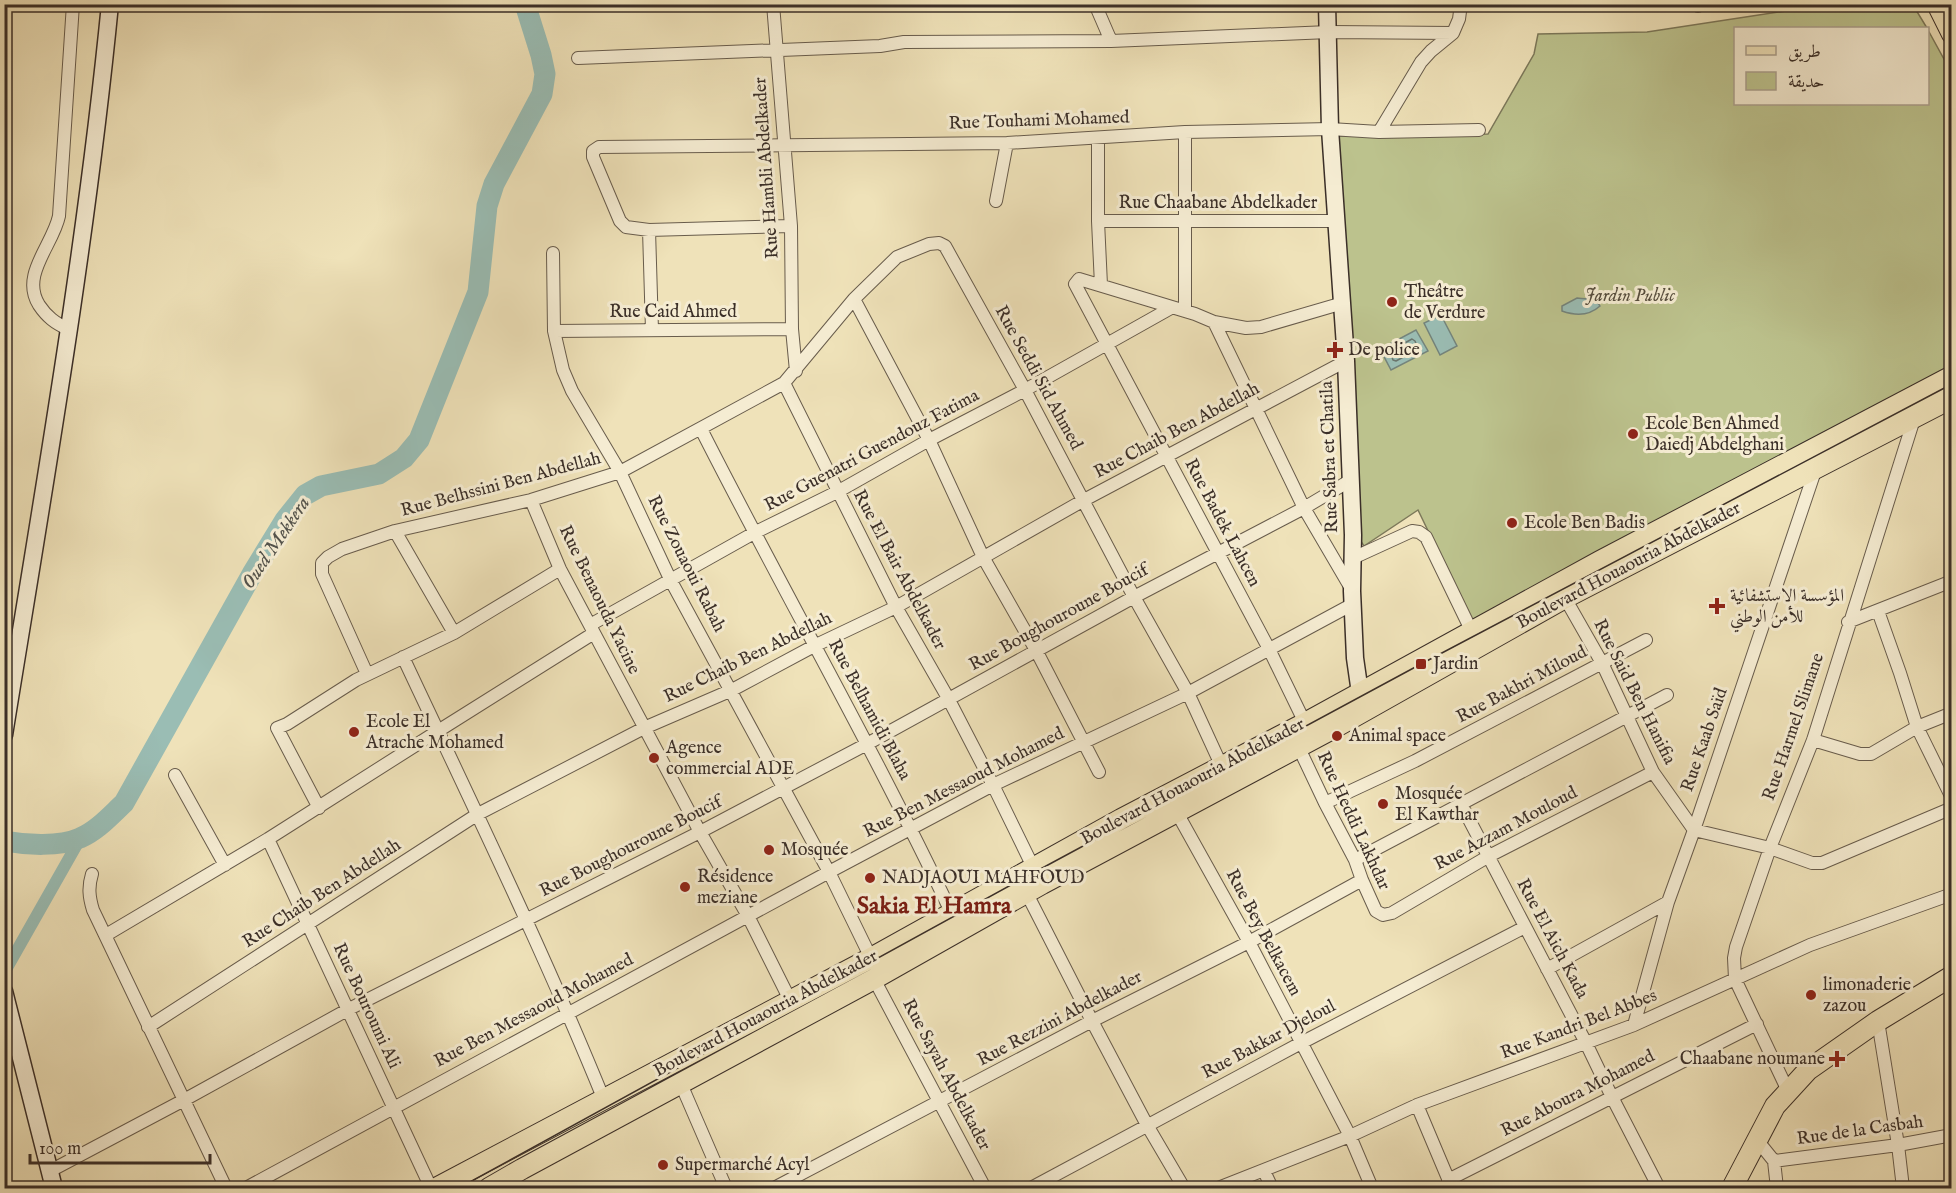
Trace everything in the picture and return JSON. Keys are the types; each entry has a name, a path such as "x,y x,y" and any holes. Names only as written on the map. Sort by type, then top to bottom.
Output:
{"main road":[{"path":"4,735 68,328 99,112 110,4"},
{"name":"Rue Sabra et Chatila","path":"1327,4 1330,129 1346,361 1355,658 1364,700"},
{"path":"1937,4 1952,34"},
{"name":"Boulevard Houaouria Abdelkader","path":"434,1188 952,914 1176,811 1298,746 1364,700 1472,632 1600,561 1952,376"},
{"name":"Boulevard Houaouria Abdelkader","path":"489,1188 874,978 1030,880 1121,819 1305,723 1364,700 1952,398"},
{"path":"1728,1186 1775,1106 1808,1070 1878,1021 1952,976"},
{"path":"7,998 54,1188"}],"street":[{"path":"68,328 56,323 45,314 35,298 33,285 34,272 56,228 59,216 73,4"},
{"name":"Rue Hambli Abdelkader","path":"773,4 791,226 792,329 796,370"},
{"path":"1095,4 1111,41"},
{"path":"1379,132 1417,69 1431,51 1453,33 1459,19 1461,4"},
{"path":"578,58 880,46 904,42 1111,41 1329,32 1453,33"},
{"name":"Rue Touhami Mohamed","path":"649,230 626,227 622,224 592,157 593,151 599,147 1007,142 1185,132 1330,129 1379,132 1479,130"},
{"path":"1185,132 1185,311"},
{"path":"1098,138 1101,285 1214,322 1246,328 1261,327 1343,303"},
{"path":"996,201 1007,142"},
{"name":"Rue Chaabane Abdelkader","path":"1098,221 1338,221"},
{"path":"652,330 649,230 791,226"},
{"name":"Rue Seddi Sid Ahmed","path":"929,244 939,243 945,246 1188,693 1222,767"},
{"name":"Rue Belhssini Ben Abdellah","path":"367,674 322,574 322,563 328,556 394,531 531,500 620,472 784,383 854,298 897,256 929,244"},
{"name":"Rue Zouaoui Rabah","path":"553,253 554,331 563,370 572,391 620,472 672,581 732,690 782,789 829,872 871,958"},
{"name":"Rue Badek Lahcen","path":"1101,285 1079,279 1075,287 1269,649 1305,723"},
{"path":"854,298 929,440 983,556 1037,652 1098,771"},
{"name":"Rue Guenatri Guendouz Fatima","path":"592,629 754,533 837,492 1171,308"},
{"path":"1214,322 1304,508 1353,598"},
{"name":"Rue Caid Ahmed","path":"554,331 792,329"},
{"name":"Rue Chaib Ben Abdellah","path":"148,1027 308,926 478,814 644,728 732,690 814,646 896,607 1084,500 1346,361"},
{"name":"Rue El Bair Abdelkader","path":"784,383 896,607 948,698 993,785 1030,880 1092,1021 1147,1125 1184,1188"},
{"name":"Rue Harmel Slimane","path":"1735,979 1736,947 1770,848 1812,740 1914,418"},
{"name":"Rue Belhamidi Blaha","path":"700,429 912,828 952,914"},
{"name":"Rue Kaab Saïd","path":"1634,1025 1668,902 1816,468"},
{"name":"Rue Boughouroune Boucif","path":"50,1171 349,1009 700,832 867,744 1217,552 1304,508 1351,480"},
{"name":"Rue Benaouda Yacine","path":"531,500 560,569 700,832 748,916 790,1000"},
{"path":"394,531 454,633"},
{"path":"1353,558 1412,531 1419,532 1426,537 1472,632"},
{"path":"319,808 277,728 367,674 454,633 560,569"},
{"path":"1848,622 1952,581"},
{"name":"Rue Ben Messaoud Mohamed","path":"246,1188 993,785 1188,693 1269,649 1353,598"},
{"name":"Rue Said Ben Hanifia","path":"1565,598 1602,663 1653,771 1694,830"},
{"path":"1878,611 1917,727 1952,798"},
{"path":"106,935 319,808 592,629"},
{"name":"Rue Bakhri Miloud","path":"1325,803 1415,761 1646,640"},
{"path":"403,657 569,1013 604,1100"},
{"path":"1355,860 1667,695"},
{"path":"1812,740 1866,755 1917,727 1952,713"},
{"name":"Rue Heddi Lakhdar","path":"1298,746 1355,860 1376,911"},
{"name":"Rue Azzam Mouloud","path":"1376,911 1383,915 1392,913 1489,856 1653,771"},
{"path":"175,775 225,865"},
{"name":"Rue El Aich Kada","path":"1461,804 1659,1188"},
{"path":"1694,830 1770,848 1812,863 1822,863 1952,808"},
{"name":"Rue Bey Belkacem","path":"1176,811 1249,942 1350,1136 1372,1188"},
{"name":"Rue Bouroumi Ali","path":"268,839 434,1188"},
{"path":"92,874 89,897 148,1027 226,1188"},
{"name":"Rue Rezzini Abdelkader","path":"774,1188 1092,1021 1249,942 1362,880"},
{"name":"Rue Kandri Bel Abbes","path":"1218,1188 1264,1172 1418,1105 1634,1025 1810,945 1952,894"},
{"path":"1547,969 1668,902"},
{"name":"Rue Bakkar Djeloul","path":"1031,1188 1301,1043 1525,927"},
{"name":"Rue Sayah Abdelkader","path":"874,978 986,1188"},
{"path":"1735,979 1788,1091"},
{"path":"1878,1021 1903,1188"},
{"name":"Rue Aboura Mohamed","path":"1450,1184 1757,1024"},
{"path":"681,1084 726,1188"},
{"path":"1418,1105 1450,1184"},
{"name":"Rue de la Casbah","path":"1774,1161 1898,1145 1952,1135"},
{"path":"1757,1140 1774,1161 1777,1188"},
{"path":"1264,1172 1272,1188"}],"green space":[{"name":"Jardin Public","path":"1825,5 1913,5 1926,27 1734,27 1734,105 1929,105 1929,32 1951,72 1951,365 1945,371 1473,624 1418,510 1364,546 1352,528 1334,140 1339,136 1488,134 1534,54 1538,34 1647,32"}],"water":[{"path":"1577,298 1593,300 1600,306 1591,312 1582,314 1562,311 1562,306"},
{"path":"1441,315 1457,346 1440,355 1424,323"},
{"path":"1416,330 1428,351 1391,370 1380,349"}],"waterway":[{"name":"Oued Mekkera","path":"4,841 43,844 72,841 92,831 124,803 252,574 285,520 305,495 321,486 379,474 404,458 419,440 478,292 487,206 494,184 542,94 545,74 525,4"},
{"path":"4,973 80,839"}],"tram line":[{"path":"459,1188 1020,880 1421,664 1952,384"}],"railway":[{"path":"4,10 11,4"}],"place":[{"name":"Theâtre de Verdure","path":"1392,302"},
{"name":"De police","path":"1335,350"},
{"name":"Ecole Ben Ahmed Daiedj Abdelghani","path":"1633,434"},
{"name":"Ecole Ben Badis","path":"1512,523"},
{"name":"المؤسسة الاستشفائية للأمن الوطني","path":"1717,606"},
{"name":"Jardin","path":"1421,664"},
{"name":"Ecole El Atrache Mohamed","path":"354,732"},
{"name":"Animal space","path":"1337,736"},
{"name":"Agence commercial ADE","path":"654,758"},
{"name":"Mosquée El Kawthar","path":"1383,804"},
{"name":"Mosquée","path":"769,850"},
{"name":"NADJAOUI MAHFOUD","path":"870,878"},
{"name":"Résidence meziane","path":"685,887"},
{"name":"limonaderie zazou","path":"1811,995"},
{"name":"Chaabane noumane","path":"1837,1059"},
{"name":"Supermarché Acyl","path":"663,1165"}],"district":[{"name":"Sakia El Hamra","path":"934,906"}]}
